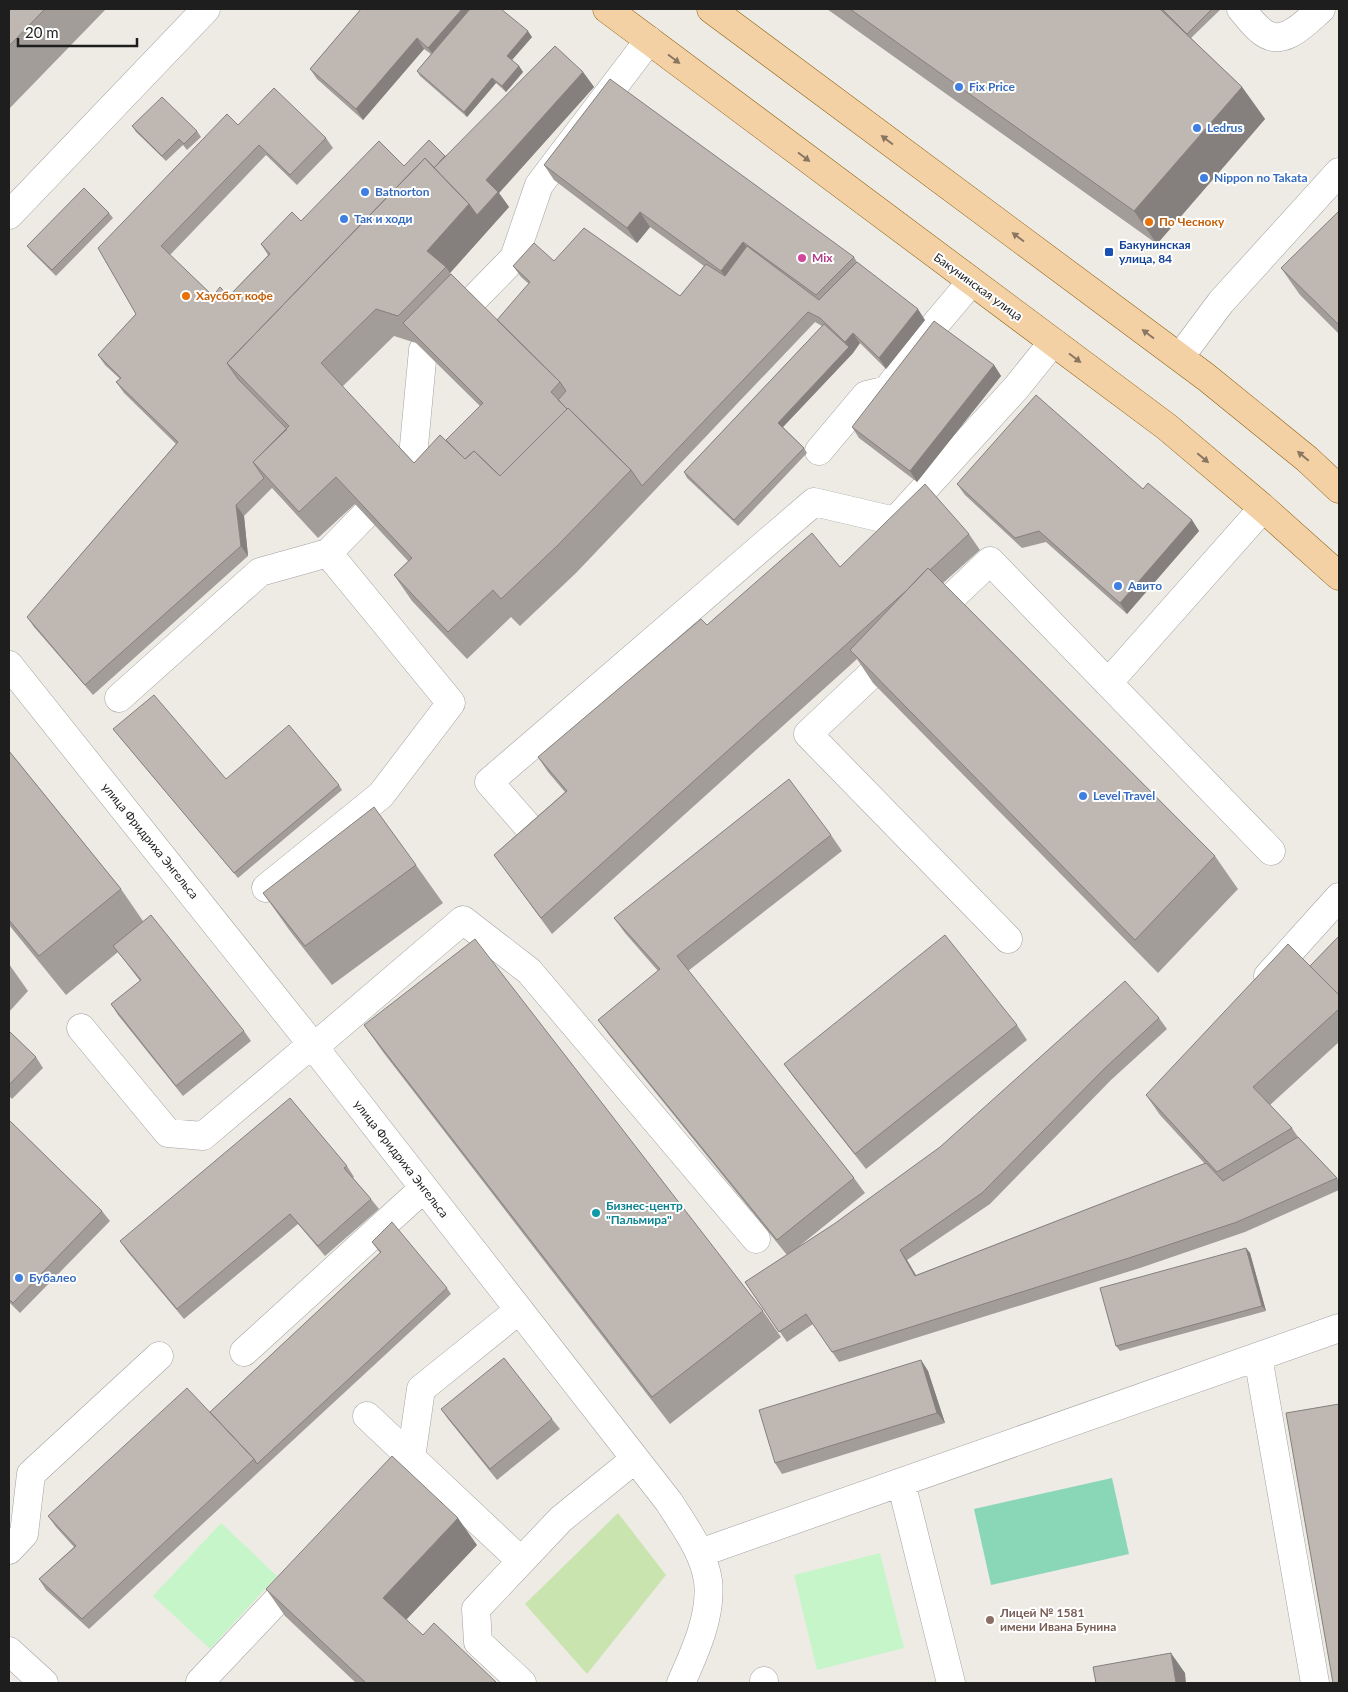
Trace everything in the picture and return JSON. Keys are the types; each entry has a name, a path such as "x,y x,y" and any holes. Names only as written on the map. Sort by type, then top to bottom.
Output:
{"main road":[{"name":"Бакунинская улица","path":"608,9 1167,427 1263,508 1339,576"},
{"path":"711,9 1180,357 1307,459 1339,489"}],"street":[{"path":"9,215 206,9"},
{"path":"1241,9 1261,31 1271,36 1283,36 1294,33 1321,9"},
{"path":"472,301 514,258 539,185 649,40"},
{"path":"1180,357 1222,302 1339,172"},
{"path":"819,450 866,394 887,390 934,326 971,282"},
{"path":"532,831 489,782 814,502 895,520 1016,388 1054,342"},
{"path":"412,467 424,350"},
{"path":"1108,682 1263,508"},
{"path":"119,698 260,572 328,553 366,515"},
{"path":"266,888 382,795 450,702 328,553"},
{"path":"1008,939 808,734 990,561 1271,851"},
{"name":"улица Фридриха Энгельса","path":"9,665 313,1046 669,1502 700,1553 708,1581 707,1610 700,1636 681,1683"},
{"path":"1254,990 1339,897"},
{"path":"81,1028 168,1133 203,1136 463,920 528,971 756,1239"},
{"path":"244,1352 424,1188"},
{"path":"363,1508 411,1458 421,1389 519,1310"},
{"path":"700,1553 1339,1328"},
{"path":"9,1550 24,1534 31,1474 159,1356"},
{"path":"1258,1357 1315,1683"},
{"path":"367,1416 521,1561"},
{"path":"522,1683 478,1642 476,1609 560,1519 635,1459"},
{"path":"901,1482 951,1683"},
{"path":"200,1682 316,1559"},
{"path":"9,1651 44,1683"}],"green space":[{"path":"1112,1478 1129,1554 991,1585 974,1509"},
{"path":"618,1513 666,1575 587,1674 525,1604"},
{"path":"221,1523 277,1576 210,1649 153,1596"},
{"path":"880,1553 904,1648 817,1670 794,1575"}],"building":[{"path":"9,9 45,9 9,46"},
{"path":"361,9 462,9 428,48 417,38 356,109 310,69"},
{"path":"470,9 501,9 528,31 507,56 519,66 502,86 492,78 464,112 417,71"},
{"path":"850,9 1160,9 1242,87 1134,211"},
{"path":"1162,9 1212,9 1187,34"},
{"path":"555,46 583,72 486,180 498,192 477,215 469,204 434,168"},
{"path":"610,79 854,257 816,295 743,242 721,271 640,212 627,228 544,165"},
{"path":"274,88 326,138 290,175 259,145 161,246 213,296 220,287 229,296 270,254 261,244 292,212 301,221 379,141 404,166 429,140 445,156 434,168 425,158 227,363 238,379 287,429 253,462 264,478 236,505 241,546 85,685 27,617 178,442 116,382 121,378 98,355 136,314 98,248 227,114 238,125"},
{"path":"162,97 197,131 184,144 179,139 162,156 132,126"},
{"path":"425,158 469,204 427,251 446,267 398,316 376,309 321,363 414,463 440,435 465,459 474,451 500,476 568,408 631,470 557,546 501,599 493,590 448,632 394,575 412,558 336,477 299,512 253,462 289,426 227,363"},
{"path":"84,188 109,213 52,270 27,246"},
{"path":"1339,211 1339,325 1281,268"},
{"path":"584,228 680,296 706,264 725,276 747,246 819,300 857,262 918,309 879,358 853,333 845,342 820,318 808,312 642,486 631,470 558,400 566,391 560,382 497,320 530,282 513,266 534,243 554,261"},
{"path":"451,274 560,382 551,392 567,409 500,476 474,451 465,459 446,440 483,403 403,323"},
{"path":"934,321 994,365 910,471 852,427"},
{"path":"824,324 849,347 778,423 804,448 734,520 684,472"},
{"path":"1036,395 1143,489 1148,483 1192,520 1120,603 1039,531 1015,538 957,484"},
{"path":"925,484 969,534 930,570 928,568 907,590 541,918 494,855 567,791 538,757 701,619 707,625 812,533 840,567"},
{"path":"928,568 1215,856 1135,940 850,650"},
{"path":"154,695 226,779 289,725 339,785 234,873 113,729"},
{"path":"9,751 121,889 39,956 9,920"},
{"path":"789,779 831,835 677,956 854,1178 777,1240 598,1020 660,969 614,918"},
{"path":"374,807 416,865 305,946 263,893"},
{"path":"151,915 244,1031 176,1086 111,1004 141,980 113,946"},
{"path":"945,935 1017,1025 855,1154 784,1064"},
{"path":"1339,936 1339,995 1310,966"},
{"name":"Бизнес-центр \"Пальмира\"","path":"475,939 763,1311 652,1397 364,1025"},
{"path":"1288,944 1339,995 1339,1009 1253,1087 1292,1128 1217,1172 1146,1095"},
{"path":"1125,981 1159,1018 1104,1069 982,1193 900,1250 915,1276 1206,1163 1223,1181 1298,1137 1337,1178 1237,1222 832,1352 806,1314 779,1332 745,1282 834,1224 940,1147"},
{"path":"9,1031 36,1057 9,1085"},
{"path":"290,1098 347,1166 344,1168 371,1199 318,1246 290,1214 177,1309 120,1241"},
{"path":"9,1120 102,1211 13,1303 9,1299"},
{"path":"392,1222 447,1288 257,1464 210,1412 381,1252 372,1242"},
{"path":"1246,1248 1262,1306 1116,1346 1100,1288"},
{"path":"504,1358 552,1419 490,1469 441,1409"},
{"path":"921,1360 937,1413 775,1463 759,1410"},
{"path":"187,1388 254,1459 82,1619 39,1579 76,1546 48,1516"},
{"path":"1339,1404 1339,1683 1333,1683 1286,1413"},
{"path":"392,1456 458,1518 383,1598 423,1635 434,1623 497,1683 366,1683 266,1589"},
{"path":"1171,1653 1176,1683 1096,1683 1093,1667"}],"place":[{"name":"Fix Price","path":"959,87"},
{"name":"Ledrus","path":"1197,128"},
{"name":"Nippon no Takata","path":"1204,178"},
{"name":"Batnorton","path":"365,192"},
{"name":"Так и ходи","path":"344,219"},
{"name":"По Чесноку","path":"1149,222"},
{"name":"Бакунинская улица, 84","path":"1109,252"},
{"name":"Mix","path":"802,258"},
{"name":"Хаусбот кофе","path":"186,296"},
{"name":"Авито","path":"1118,586"},
{"name":"Level Travel","path":"1083,796"},
{"name":"Бизнес-центр \"Пальмира\"","path":"596,1213"},
{"name":"Бубалео","path":"19,1278"},
{"name":"Лицей № 1581 имени Ивана Бунина","path":"990,1620"}]}
